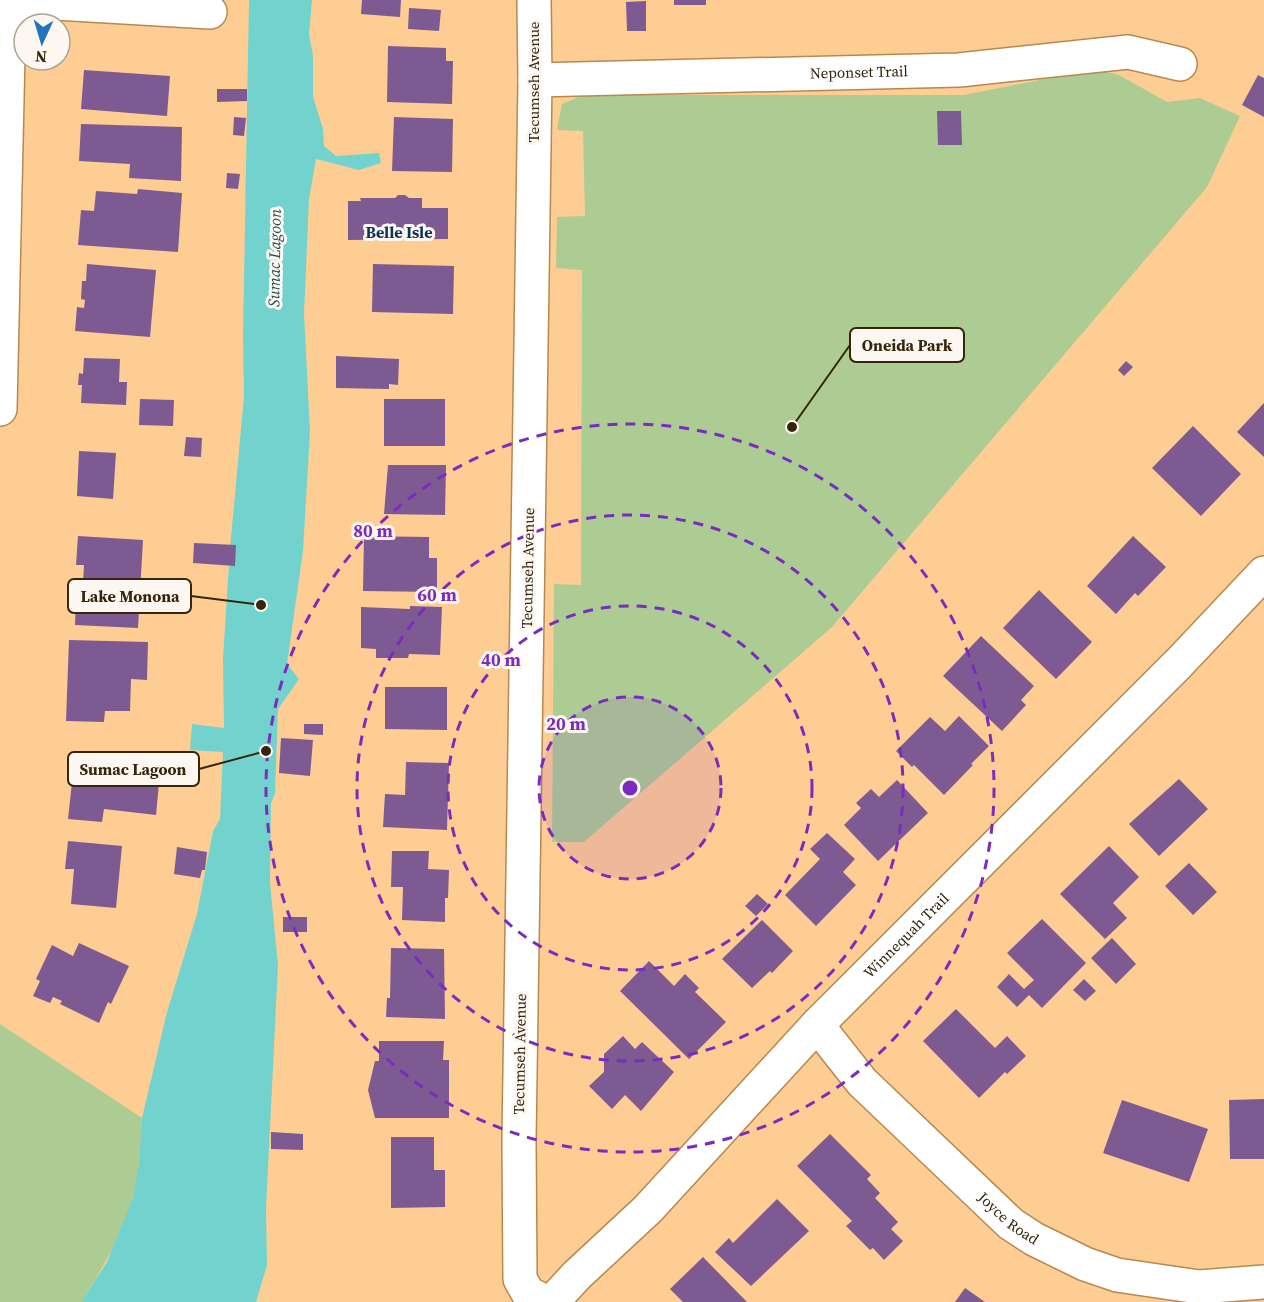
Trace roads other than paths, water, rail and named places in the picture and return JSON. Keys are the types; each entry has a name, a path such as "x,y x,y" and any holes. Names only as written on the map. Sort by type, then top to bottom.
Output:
{"street":[{"name":"Tecumseh Avenue","path":"534,0 535,80 519,1140 520,1279 528,1293 546,1302"},
{"path":"0,409 8,54 7,1 210,12"},
{"name":"Neponset Trail","path":"535,80 959,70 1128,52 1180,64"},
{"name":"Winnequah Trail","path":"552,1302 577,1275 648,1209 817,1025 1179,663 1264,573"},
{"name":"Joyce Road","path":"817,1025 862,1082 1011,1224 1034,1239 1085,1264 1117,1275 1199,1287 1264,1282"}],"water":[{"path":"249,0 312,0 309,34 313,56 313,97 323,129 324,146 336,156 379,153 381,163 359,170 316,159 309,199 304,314 310,431 303,551 287,664 299,679 278,709 275,793 271,804 270,883 278,965 266,1209 267,1265 256,1302 81,1302 107,1262 133,1198 139,1163 142,1118 167,1012 197,914 213,831 220,819 223,752 190,750 192,724 224,728 223,658 244,396"}],"place":[{"name":"Oneida Park","path":"792,427"},
{"name":"Lake Monona","path":"261,605"},
{"name":"Sumac Lagoon","path":"266,751"}],"district":[{"name":"Belle Isle","path":"399,232"}]}
